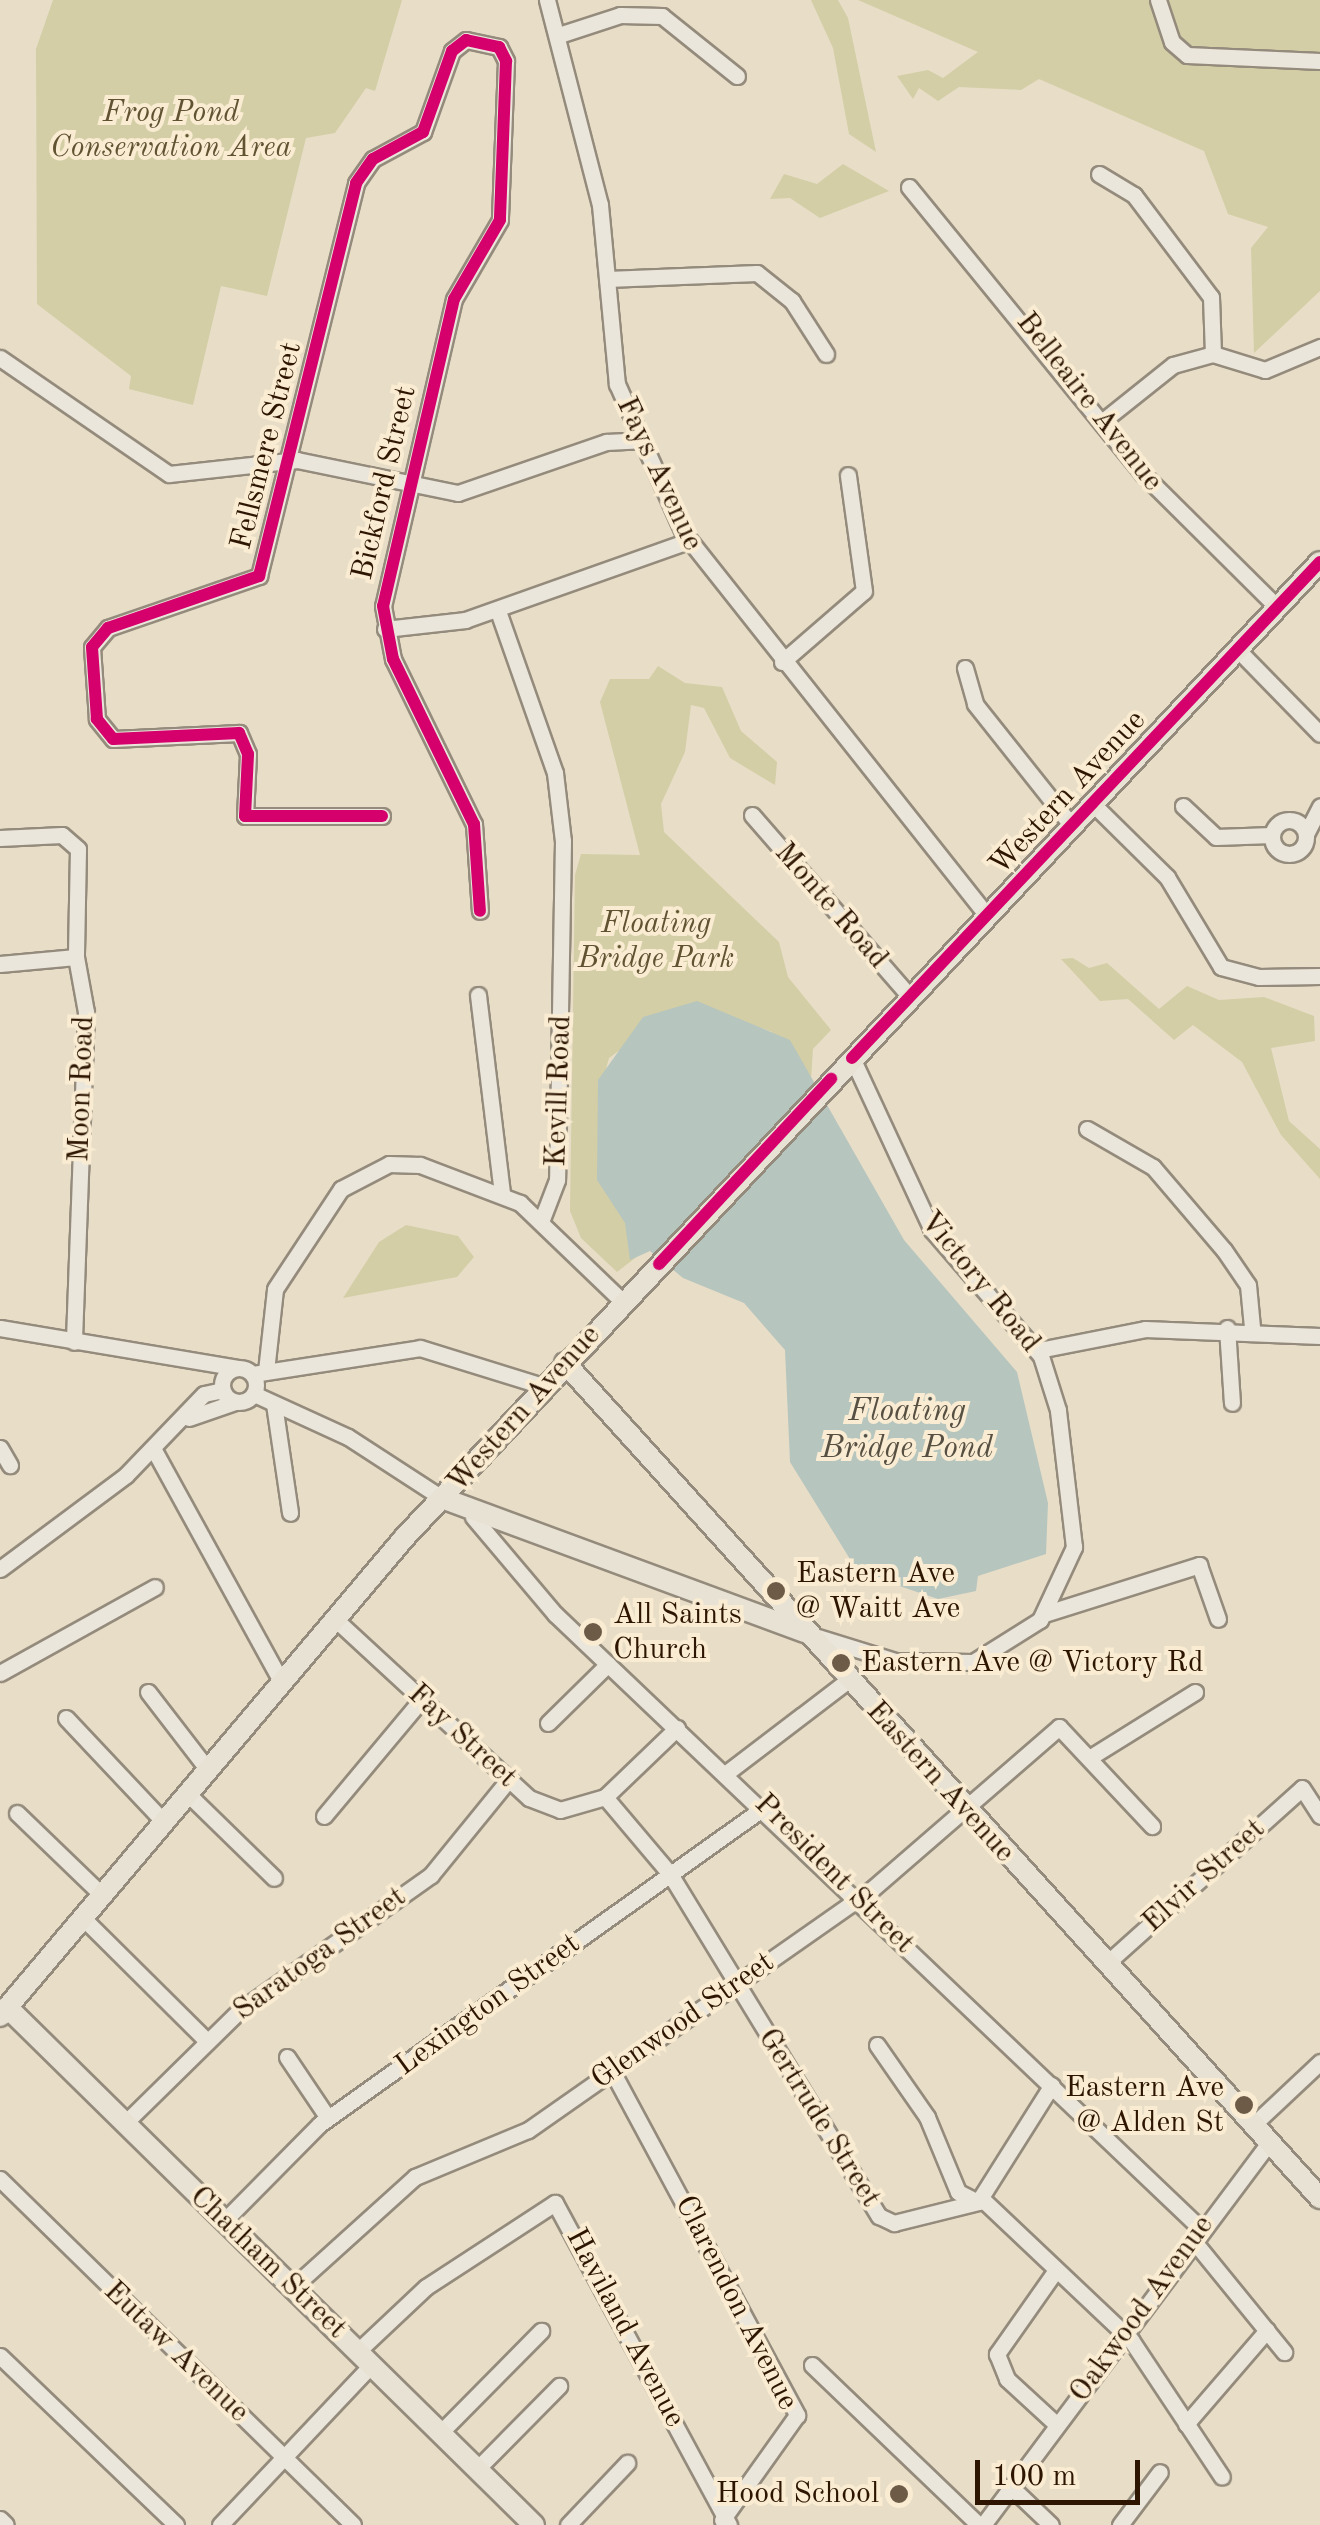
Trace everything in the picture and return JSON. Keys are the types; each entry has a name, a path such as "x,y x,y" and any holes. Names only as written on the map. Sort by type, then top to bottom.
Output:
{"main road":[{"name":"Western Avenue","path":"2,2008 84,1919 335,1619 543,1386 1320,562"},
{"name":"Eastern Avenue","path":"564,1363 1320,2198"},
{"path":"442,1498 473,1517 811,1634"},
{"name":"Chatham Street","path":"2,2008 534,2525"}],"street":[{"name":"Fays Avenue","path":"546,0 562,34 608,280 617,384 688,541 987,916"},
{"path":"1158,0 1172,42 1187,55 1320,61"},
{"path":"562,34 620,15 662,16 736,76"},
{"name":"Bickford Street","path":"385,629 409,484 454,299 500,220 506,60 500,48 466,40 452,50"},
{"name":"Fellsmere Street","path":"382,816 248,818 244,738 113,739 97,719 92,646 108,628 252,583 292,460 356,182 373,159 422,132 452,50"},
{"path":"1099,174 1134,196 1211,297 1213,354"},
{"name":"Belleaire Avenue","path":"909,187 1178,512 1278,608"},
{"path":"608,280 757,273 792,301 826,354"},
{"path":"1104,420 1173,365 1213,354 1265,370 1320,347"},
{"path":"0,358 160,472 292,460 458,493 606,442 641,440"},
{"path":"782,662 864,590 848,475"},
{"path":"480,912 474,824 385,629 498,610 688,541"},
{"name":"Kevill Road","path":"498,610 549,754 563,841 557,1180 542,1219"},
{"path":"1238,650 1313,712 1320,734"},
{"path":"965,668 976,704 1072,826"},
{"path":"1093,804 1176,888 1220,966 1259,977 1320,976"},
{"path":"1184,806 1216,837 1272,835 1289,820 1310,837"},
{"path":"1272,835 1289,854 1310,837 1320,806"},
{"name":"Monte Road","path":"752,815 910,997"},
{"name":"Moon Road","path":"6,838 76,842 76,957 86,1012 74,1342"},
{"path":"0,964 76,957"},
{"path":"478,995 502,1194"},
{"name":"Victory Road","path":"811,1634 895,1661 956,1666 1011,1644 1044,1614 1069,1568 1076,1522 1058,1410 1038,1350 932,1230 852,1058"},
{"path":"1087,1130 1153,1167 1224,1250 1248,1286 1252,1327"},
{"path":"254,1394 252,1371 270,1299 348,1182 402,1163 502,1194 542,1219 622,1301"},
{"path":"1038,1350 1145,1329 1252,1327 1320,1336"},
{"path":"0,1328 252,1371 420,1348 543,1386"},
{"path":"1228,1328 1232,1403"},
{"path":"166,1359 199,1372 227,1391"},
{"path":"0,1569 252,1371"},
{"path":"186,1420 204,1394 199,1372"},
{"path":"204,1394 254,1394 348,1437 442,1498"},
{"path":"274,1404 290,1513"},
{"path":"0,1448 10,1465"},
{"path":"154,1450 282,1682"},
{"name":"President Street","path":"473,1517 608,1664 766,1806 856,1899 1052,2085 1196,2233 1284,2352"},
{"path":"1044,1614 1199,1565 1218,1619"},
{"path":"0,1673 155,1587"},
{"name":"Fay Street","path":"335,1619 509,1779 550,1809 605,1797"},
{"path":"548,1723 608,1664"},
{"path":"729,1771 847,1680"},
{"path":"148,1692 208,1770"},
{"path":"1152,1826 1088,1758 1195,1692"},
{"path":"324,1816 422,1698"},
{"path":"66,1718 164,1822"},
{"name":"Glenwood Street","path":"292,2288 415,2177 528,2130 856,1899 1059,1727 1088,1758"},
{"path":"605,1797 678,1728"},
{"name":"Saratoga Street","path":"124,2123 207,2040 430,1875 509,1779"},
{"name":"Elvir Street","path":"1106,1964 1302,1788 1320,1816"},
{"path":"188,1794 274,1878"},
{"name":"Gertrude Street","path":"605,1797 670,1874 890,2222 979,2200"},
{"name":"Lexington Street","path":"224,2220 328,2118 766,1806"},
{"path":"17,1814 102,1895"},
{"path":"84,1919 207,2040"},
{"path":"877,2046 927,2116 958,2192 979,2200 1124,2334 1222,2476"},
{"path":"287,2058 328,2118"},
{"path":"1253,2125 1320,2062"},
{"name":"Clarendon Avenue","path":"612,2071 797,2414 724,2522"},
{"path":"979,2200 1052,2085"},
{"name":"Oakwood Avenue","path":"981,2525 1196,2233 1269,2143"},
{"name":"Eutaw Avenue","path":"0,2179 353,2525"},
{"name":"Haviland Avenue","path":"365,2358 426,2287 555,2202 724,2522"},
{"path":"1056,2270 999,2346 1000,2367 1057,2424"},
{"path":"1186,2424 1266,2330"},
{"path":"440,2432 541,2332"},
{"path":"0,2356 176,2525"},
{"path":"220,2525 284,2458 365,2358"},
{"path":"812,2365 981,2525"},
{"path":"477,2469 559,2386"},
{"path":"568,2525 627,2463"},
{"path":"1120,2525 1160,2472"},
{"path":"1011,2487 1051,2525"},
{"path":"0,2519 6,2525"}],"green space":[{"name":"Frog Pond Conservation Area","path":"53,0 402,0 375,91 366,88 335,133 306,138 267,296 221,286 193,405 129,389 131,376 37,304 36,49"},
{"path":"811,0 838,0 848,18 876,152 849,134 833,48"},
{"path":"858,0 1320,0 1320,291 1254,353 1251,248 1268,227 1228,214 1204,151 1039,79 1021,90 959,87 938,101 919,88 913,99 897,76 928,70 943,78 978,52"},
{"path":"843,164 889,191 820,218 790,198 770,199 784,174 817,184"},
{"name":"Floating Bridge Park","path":"658,666 685,683 722,687 741,731 777,762 775,785 730,758 704,708 691,705 685,752 661,804 664,832 779,942 788,977 831,1030 813,1049 811,1079 772,1032 726,1015 662,1019 609,1058 600,1091 652,1245 617,1272 581,1238 570,1211 575,875 581,854 640,855 600,702 610,679 649,679"},
{"path":"1073,958 1089,968 1107,963 1159,1009 1187,986 1219,1000 1264,997 1314,1016 1315,1041 1271,1048 1289,1121 1320,1149 1320,1179 1281,1135 1242,1062 1193,1025 1174,1040 1128,999 1100,1001 1061,959"},
{"path":"406,1225 458,1236 474,1257 457,1277 343,1298 379,1242"}],"water":[{"name":"Floating Bridge Pond","path":"697,1001 790,1040 904,1240 1017,1372 1048,1503 1046,1554 978,1576 976,1591 938,1599 858,1572 790,1462 785,1350 744,1303 683,1278 650,1251 630,1260 625,1223 597,1180 598,1080 643,1017"}],"cycle path":[{"path":"382,816 245,816 248,754 239,733 113,739 97,719 92,647 108,628 259,576 356,183 373,159 423,132 452,51 466,40 499,47 506,61 500,220 454,299 383,606 393,659 474,824 480,911"},
{"path":"852,1058 1320,562"},
{"path":"659,1264 831,1079"}],"place":[{"name":"Eastern Ave @ Waitt Ave","path":"776,1591"},
{"name":"All Saints Church","path":"593,1632"},
{"name":"Eastern Ave @ Victory Rd","path":"841,1663"},
{"name":"Eastern Ave @ Alden St","path":"1244,2105"},
{"name":"Hood School","path":"899,2494"}]}
